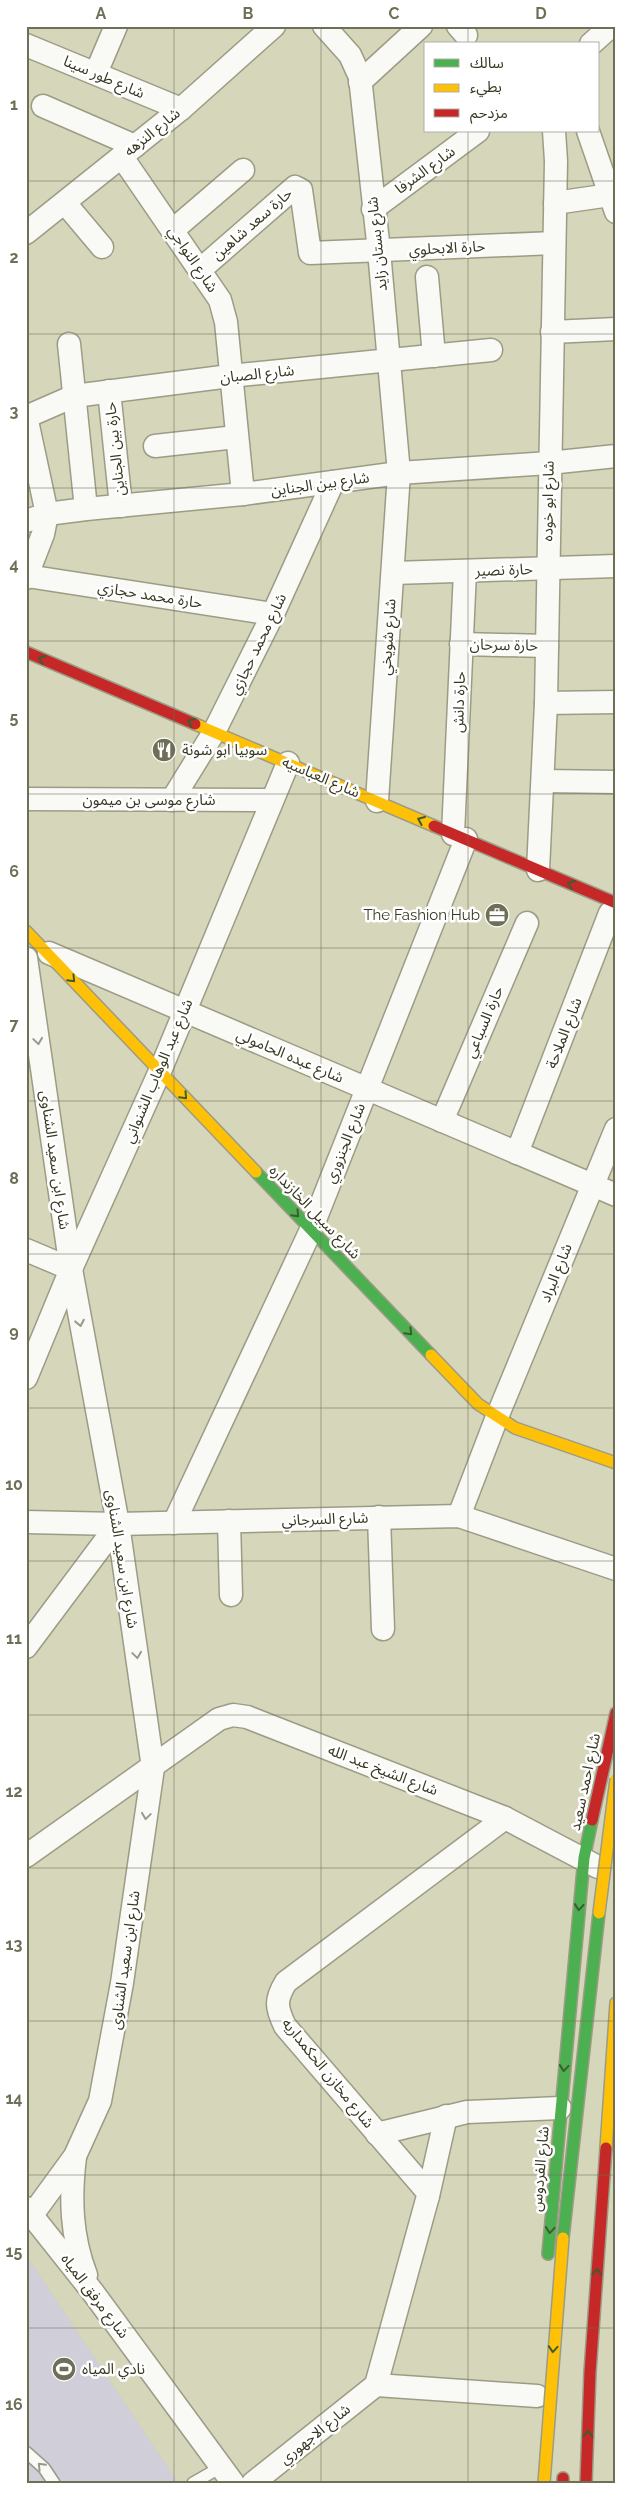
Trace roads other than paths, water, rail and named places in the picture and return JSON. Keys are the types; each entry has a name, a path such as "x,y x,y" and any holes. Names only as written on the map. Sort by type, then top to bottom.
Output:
{"main road":[{"name":"شارع العباسيه","path":"26,652 538,870 613,908"},
{"name":"شارع سبيل الخازنداره","path":"26,931 36,955 160,1071 478,1404 515,1428 616,1462"},
{"name":"شارع احمد سعيد","path":"584,1858 616,1713"},
{"path":"544,2483 560,2264 605,1854 616,1778"},
{"path":"563,2390 567,2265 616,1828"},
{"name":"شارع الفردوس","path":"548,2267 560,2108 584,1858"},
{"path":"586,2483 590,2372 614,2062 616,2003"},
{"path":"563,2468 563,2483"}],"street":[{"path":"96,73 116,26"},
{"name":"شارع النزهه","path":"26,233 181,109 274,26"},
{"path":"360,82 422,26"},
{"path":"593,42 612,26 616,30"},
{"name":"شارع بستان زايد","path":"338,31 356,66 360,82 372,209 379,252 398,473"},
{"name":"شارع طور سينا","path":"26,44 181,109"},
{"path":"43,106 128,152"},
{"name":"شارع الشرفا","path":"372,209 477,132"},
{"name":"شارع ابو خوده","path":"538,870 544,780 546,703 546,568 556,161 554,132"},
{"path":"554,202 613,204 588,132"},
{"name":"شارع النواجي","path":"128,152 174,230 220,300 226,322 243,494"},
{"path":"174,230 243,170"},
{"name":"حارة سعد شاهين","path":"201,269 295,186 301,190 310,253"},
{"path":"65,202 102,247"},
{"name":"حارة الابحلوي","path":"310,253 379,252 554,243"},
{"path":"427,277 434,356"},
{"path":"552,332 616,329"},
{"path":"69,344 86,509"},
{"name":"شارع الصبان","path":"26,416 74,396 109,391 230,376 491,350"},
{"name":"حارة بين الجناين","path":"109,391 121,506"},
{"path":"26,416 37,518 43,534 27,576"},
{"path":"155,446 236,437"},
{"name":"شارع بين الجناين","path":"37,518 86,509 243,494 398,473 549,463 616,456"},
{"name":"شارع شويخي","path":"376,801 393,573 398,473"},
{"name":"شارع محمد حجازي","path":"172,800 214,732 273,614 333,482"},
{"name":"حارة نصير","path":"393,573 616,566"},
{"name":"حارة دانش","path":"460,837 461,644 465,571"},
{"name":"حارة محمد حجازي","path":"27,576 273,614"},
{"name":"حارة سرحان","path":"461,644 547,646"},
{"path":"546,703 616,702"},
{"name":"شارع عبد الوهاب الشنواني","path":"26,1378 70,1269 160,1071 288,763"},
{"path":"544,780 616,782"},
{"name":"شارع موسى بن ميمون","path":"26,799 272,800"},
{"name":"شارع الجنزوري","path":"174,1523 311,1230 367,1089 460,837"},
{"name":"شارع الملاحة","path":"517,1153 613,908"},
{"name":"حارة السباعي","path":"442,1121 527,923"},
{"name":"شارع عبده الحامولي","path":"36,955 184,1010 616,1195"},
{"name":"شارع ابن سعيد الشناوى","path":"29,2212 75,2156 100,2101 113,2045 153,1768 118,1524 70,1269 36,955"},
{"name":"شارع البراد","path":"459,1516 496,1417 616,1129"},
{"path":"26,1250 70,1269"},
{"name":"شارع السرجاني","path":"26,1522 118,1524 459,1516 616,1569"},
{"path":"379,1517 383,1629"},
{"path":"229,1522 231,1595"},
{"path":"26,1647 118,1524"},
{"name":"شارع الشيخ عبد الله","path":"153,1768 219,1720 233,1715 247,1717 505,1818 584,1858 616,1878"},
{"path":"26,1856 153,1768"},
{"name":"شارع مخازن الحكمداريه","path":"428,2196 426,2190 285,2026 278,2012 278,1995 286,1982 505,1818"},
{"path":"378,2134 467,2112 560,2108"},
{"path":"446,2116 428,2196 376,2385 537,2396"},
{"name":"شارع ابن سعيد الشناوى","path":"75,2156 71,2190 73,2225 80,2259 92,2291"},
{"name":"شارع مرفق المياه","path":"29,2212 92,2291 227,2475"},
{"name":"شارع الاجهوري","path":"253,2483 376,2385"}],"lane":[{"path":"26,2452 44,2468 54,2483"},
{"path":"193,2483 227,2475"}],"place":[{"name":"سوبيا ابو شونة","path":"164,750"},
{"name":"The Fashion Hub","path":"497,915"},
{"name":"نادي المياه","path":"64,2369"}]}
